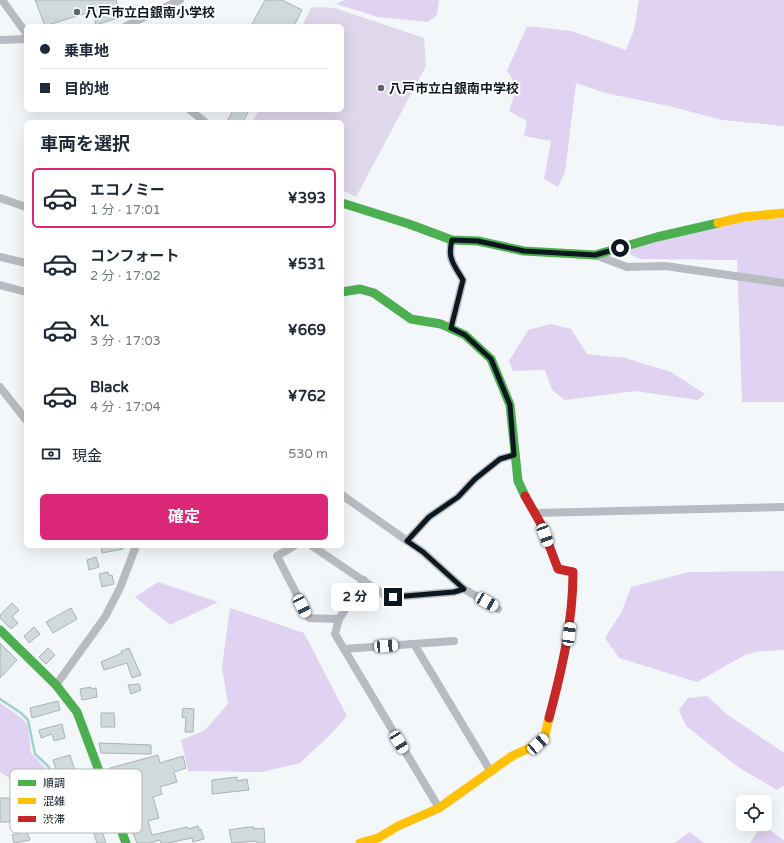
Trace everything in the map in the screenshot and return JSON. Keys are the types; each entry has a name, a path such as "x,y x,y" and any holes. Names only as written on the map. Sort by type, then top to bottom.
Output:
{"street":[{"path":"2,0 24,30"},
{"path":"130,24 180,0"},
{"path":"0,40 24,39"},
{"path":"192,112 202,120"},
{"path":"0,198 24,206"},
{"path":"344,204 409,224 452,240 478,241 524,251 595,255 628,267 665,266 784,283"},
{"path":"595,255 657,237 743,216 784,213"},
{"path":"451,328 463,280 448,251 452,240"},
{"path":"0,257 24,263"},
{"path":"0,285 24,291"},
{"path":"344,292 360,289 374,293 411,319 441,324 451,328 465,335 491,359 510,405 514,455 518,481 528,504 536,513 558,569 573,572 574,597 568,647 544,739 538,744 512,756 439,808 398,826 378,838 360,843"},
{"path":"0,387 24,417"},
{"path":"407,541 429,517 458,497 475,479 500,459 514,455"},
{"path":"344,496 423,552 464,589 498,609"},
{"path":"536,513 784,507"},
{"path":"56,685 105,617 120,588 135,548"},
{"path":"291,548 277,556 309,618 338,619"},
{"path":"315,548 386,596 393,597 454,592 464,589"},
{"path":"364,580 338,619 335,634 439,808"},
{"path":"0,630 56,685 77,712 98,769"},
{"path":"344,649 454,641"},
{"path":"414,644 491,772"},
{"path":"122,833 126,843"}],"shaded area":[{"path":"344,0 439,0 437,15 428,22 378,17 336,4"},
{"path":"639,0 784,0 784,126 722,120 669,106 605,93 576,83 565,172 558,187 544,179 551,141 524,136 527,121 509,111 517,85 507,71 527,26 571,31 626,50 634,30"},
{"path":"311,8 335,8 424,38 426,66 356,197 344,191 344,120 253,120 258,112 344,112 344,24 303,24"},
{"path":"784,217 784,402 742,402 737,260 640,259 621,250 733,223"},
{"path":"551,324 571,329 587,354 625,358 671,372 705,394 698,400 635,391 565,400 552,390 545,370 513,371 509,361 528,330"},
{"path":"784,571 784,650 761,651 745,655 697,682 619,658 605,638 622,611 631,587 689,572"},
{"path":"158,582 218,602 170,625 135,597"},
{"path":"230,608 304,633 347,716 329,736 300,763 262,772 188,771 181,740 204,731 228,704 222,667"},
{"path":"707,696 728,715 784,753 784,786 777,790 738,767 686,726 679,710 688,698"},
{"path":"0,703 23,719 28,726 31,753 46,769 10,769 10,778 0,772"},
{"path":"758,831 771,831 784,840 784,843 750,843"},
{"path":"690,832 704,843 674,843"}],"building":[{"path":"35,0 116,0 121,17 96,24 93,11 51,24 44,24"},
{"path":"265,0 282,0 302,10 295,24 252,24"},
{"path":"232,112 248,112 244,120 228,120"},
{"path":"101,548 123,549 102,553"},
{"path":"96,557 99,567 89,570 87,560"},
{"path":"108,572 109,576 112,575 114,584 102,587 99,574"},
{"path":"12,603 19,610 12,617 18,623 11,629 0,618 0,615"},
{"path":"71,608 77,619 53,633 46,622"},
{"path":"34,627 40,634 29,643 24,636"},
{"path":"0,643 17,660 0,678"},
{"path":"48,648 55,655 46,664 39,657"},
{"path":"129,648 141,675 132,678 127,663 104,670 101,662 122,653 121,651"},
{"path":"139,684 141,690 131,694 128,685"},
{"path":"91,687 91,689 96,688 97,697 82,700 80,689"},
{"path":"58,701 60,710 32,718 30,708"},
{"path":"183,708 194,709 193,732 185,732 186,718 182,717"},
{"path":"101,713 114,713 115,727 101,727"},
{"path":"62,724 65,738 54,741 52,734 41,738 39,730"},
{"path":"99,743 151,745 151,754 101,753"},
{"path":"70,755 74,769 56,769 53,760"},
{"path":"158,755 160,763 183,756 186,768 174,772 177,782 160,787 162,794 153,797 159,818 148,821 152,835 198,826 199,830 201,829 204,839 193,842 192,838 168,843 161,843 160,840 150,843 137,843 133,833 142,833 142,769 110,768"},
{"path":"237,777 237,781 247,779 249,790 212,794 212,780"},
{"path":"0,798 10,798 10,822 0,822"},
{"path":"254,827 254,829 264,828 265,843 257,843 256,841 232,843 229,830"},
{"path":"28,833 30,840 14,843 12,835"},
{"path":"94,833 102,833 106,843 97,843"}],"waterway":[{"path":"0,699 21,713 28,720 35,754 50,769"}],"traffic: fast":[{"path":"344,204 409,224 452,240 478,241 524,251 595,255 657,237 718,223"},
{"path":"344,292 360,289 374,293 411,319 441,324 465,335 491,359 510,405 518,481 525,496"},
{"path":"0,630 56,685 77,712 98,769"},
{"path":"122,833 126,843"}],"traffic: slow":[{"path":"718,223 743,217 784,213"},
{"path":"360,843 378,838 398,826 439,808 512,756 538,744 544,739 549,718"}],"traffic: jam":[{"path":"525,496 541,524 558,569 573,572 573,591 569,627 549,718"}],"place":[{"name":"八戸市立白銀南小学校","path":"77,12"},
{"name":"八戸市立白銀南中学校","path":"381,88"}],"route":[{"path":"393,597 454,592 464,589 423,552 407,541 429,517 458,497 475,479 500,459 514,455 510,405 491,359 465,335 451,328 463,280 448,251 452,240 478,241 524,251 595,255 620,248"}]}
